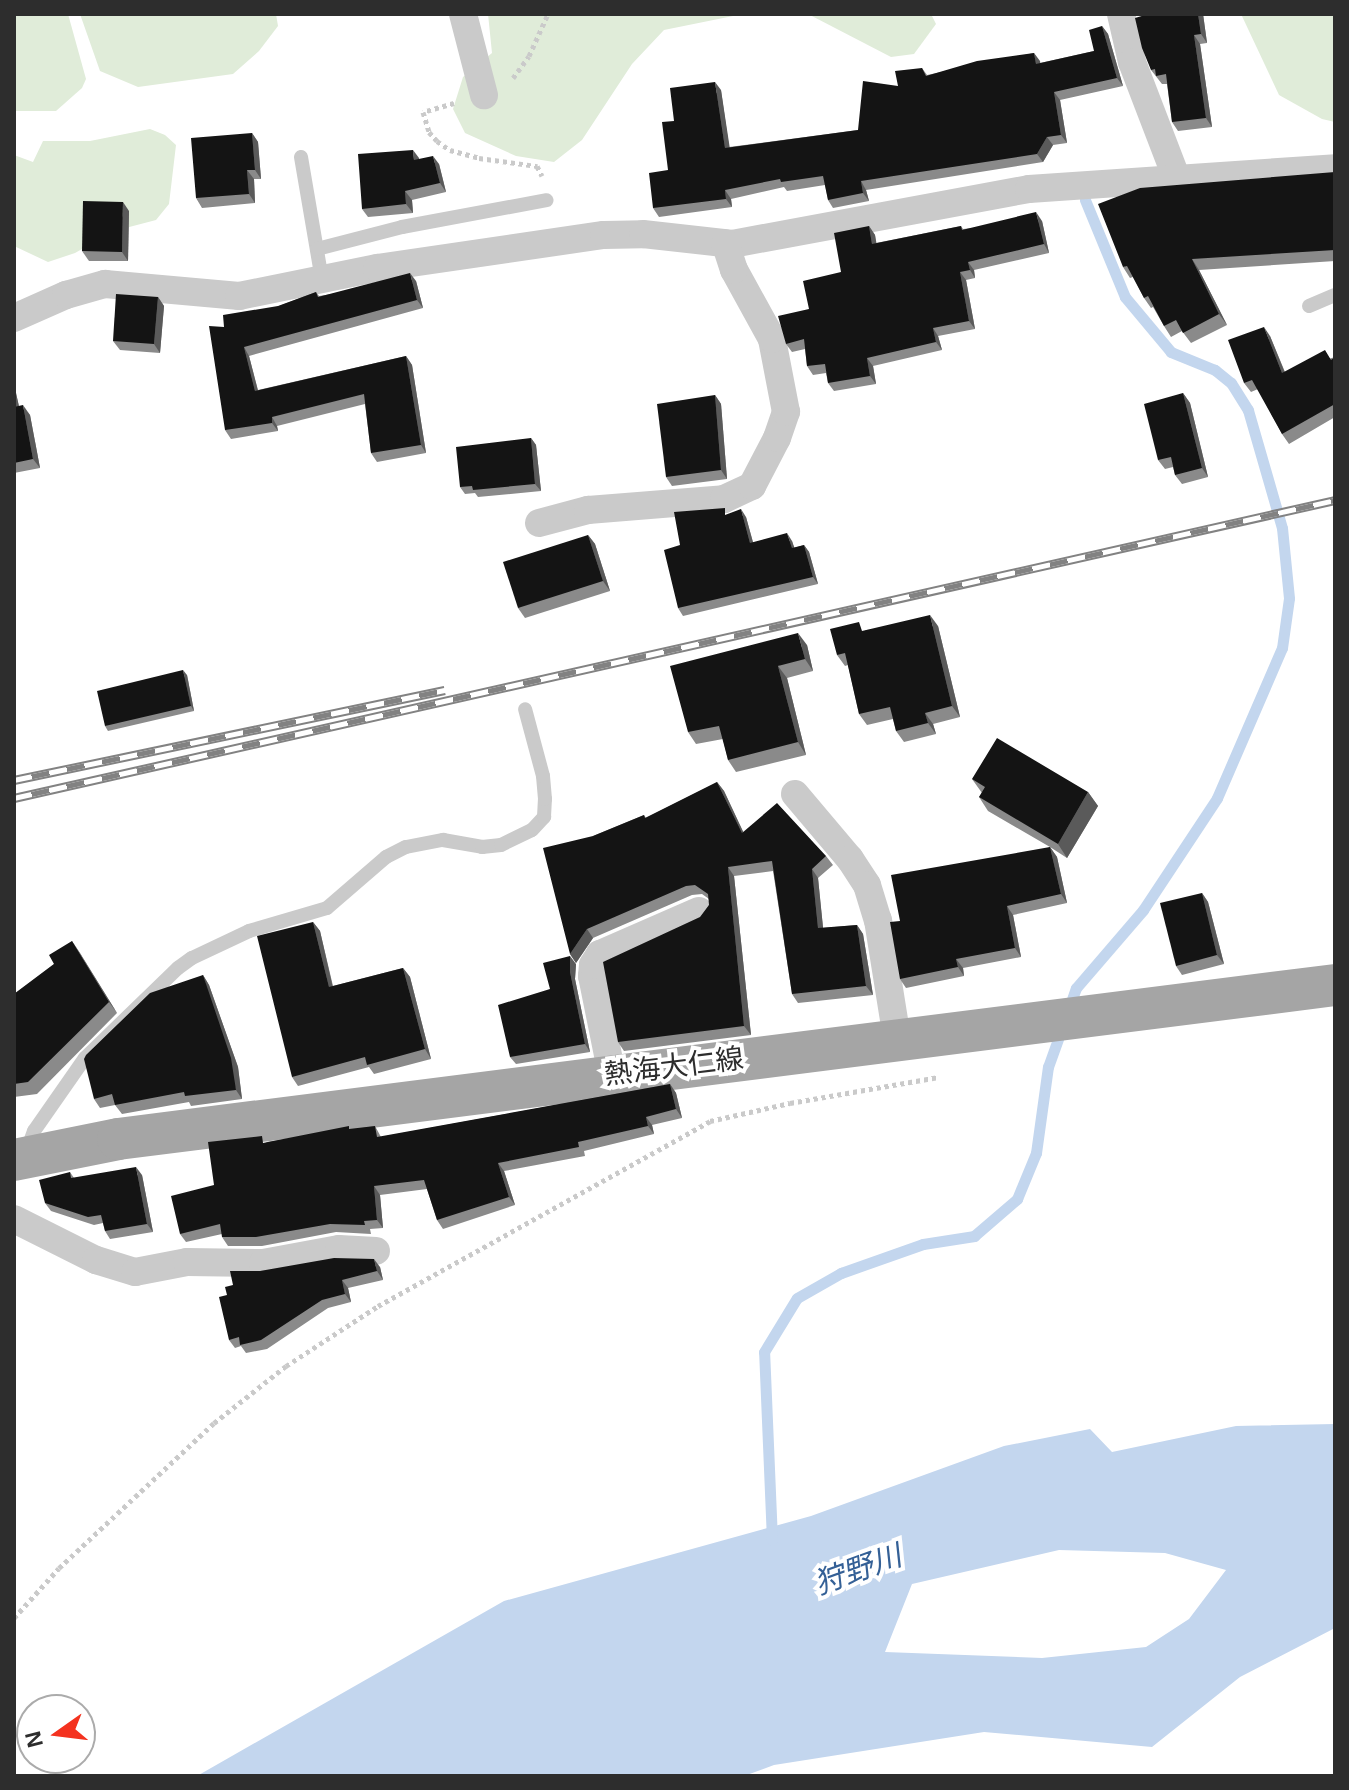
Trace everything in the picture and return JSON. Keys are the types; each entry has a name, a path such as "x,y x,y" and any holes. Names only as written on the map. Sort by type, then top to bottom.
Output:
{"main road":[{"name":"熱海大仁線","path":"19,1159 118,1139 1335,985"}],"street":[{"path":"463,14 484,95"},
{"path":"1121,14 1132,62 1177,179"},
{"path":"14,318 66,295 105,284 239,296 377,268 604,235 643,234 725,243 1029,189 1335,168"},
{"path":"539,523 588,510 724,499 752,486 777,438 786,412 772,339 734,270 725,243"},
{"path":"795,794 850,859 867,885 878,920 897,1039"},
{"path":"612,1075 592,976 593,965 600,954 699,911"},
{"path":"14,1219 96,1260 135,1272 187,1262 263,1263 339,1249 376,1251"}],"lane":[{"path":"301,157 322,280"},
{"path":"317,249 415,224 547,200"},
{"path":"1309,306 1335,295"},
{"path":"19,1159 34,1131 85,1058 192,958 249,931 327,908 386,857 406,847 443,840 482,847 501,845 532,830 544,817 545,799 543,776 525,709"}],"path":[{"path":"547,200 537,166 450,150 429,132 423,112 509,85 529,56 548,14"},
{"path":"14,1618 59,1568 137,1494 214,1423 286,1366 378,1306 710,1121"}],"green space":[{"path":"14,14 68,14 86,79 82,88 56,111 14,111"},
{"path":"80,14 276,14 278,26 259,51 233,74 138,87 100,71"},
{"path":"488,14 743,14 664,30 632,64 582,140 554,162 516,156 465,133 453,109 463,77 492,53"},
{"path":"808,14 931,14 936,24 914,54 891,57"},
{"path":"1241,14 1335,14 1335,122 1322,119 1279,95"},
{"path":"150,129 165,135 176,145 169,204 156,220 114,231 75,253 48,262 14,246 14,155 33,162 43,141 90,141"}],"water":[{"name":"狩野川","path":"1335,1424 1335,1628 1240,1677 1152,1747 984,1732 774,1765 744,1776 197,1776 504,1601 811,1516 1004,1446 1090,1429 1112,1452 1236,1426","holes":["1059,1550 1165,1553 1226,1570 1189,1619 1146,1647 1042,1658 885,1652 912,1584"]}],"building":[{"path":"1145,14 1198,14 1201,34 1194,35 1206,118 1172,122 1166,74 1156,76 1142,48 1135,18"},
{"path":"1102,26 1117,78 1054,92 1061,135 1047,137 1037,154 861,181 863,193 828,200 823,176 781,182 780,179 725,190 726,199 653,208 649,173 668,170 662,122 674,121 670,88 715,82 725,148 858,130 863,81 898,86 895,71 922,68 926,76 977,61 1034,53 1036,64 1094,51 1089,30"},
{"path":"252,133 255,170 247,170 249,194 196,198 191,138"},
{"path":"413,150 414,160 433,156 440,183 405,191 406,204 362,209 358,154"},
{"path":"1335,172 1335,250 1192,259 1219,314 1183,333 1176,320 1164,326 1148,296 1144,298 1127,266 1123,267 1098,204 1140,188"},
{"path":"83,201 123,202 122,252 82,251"},
{"path":"1036,212 1044,244 968,262 970,270 960,272 969,321 933,328 936,342 867,358 870,376 828,383 825,364 807,366 804,339 786,344 778,316 809,309 803,281 841,272 834,233 869,226 872,244 961,226 962,230"},
{"path":"410,273 417,300 244,347 255,391 406,356 421,445 371,453 364,394 272,417 272,423 225,430 209,326 224,327 223,315 278,306 316,292 318,297"},
{"path":"116,294 158,297 154,344 113,341"},
{"path":"1264,327 1282,373 1325,350 1331,360 1335,357 1335,404 1282,434 1252,380 1244,383 1228,340"},
{"path":"1183,393 1202,468 1175,475 1171,457 1158,460 1144,404"},
{"path":"715,395 721,470 666,477 657,404"},
{"path":"23,405 33,459 14,463 14,407"},
{"path":"531,438 535,484 473,490 472,486 460,487 456,447"},
{"path":"725,508 725,515 741,509 750,543 787,533 792,548 804,545 813,577 678,608 664,550 680,545 674,512"},
{"path":"588,535 603,581 518,608 503,562"},
{"path":"930,615 952,706 925,713 928,723 896,731 890,707 859,714 845,653 837,655 830,629 859,622 862,631"},
{"path":"798,633 805,659 778,666 798,742 728,760 719,726 688,732 670,666"},
{"path":"183,670 191,706 105,726 97,691"},
{"path":"997,738 1088,792 1058,844 979,797 985,787 972,779"},
{"path":"717,782 742,833 777,803 826,856 812,869 818,928 857,925 866,986 792,994 772,861 728,867 744,1026 618,1042 603,962 700,917 709,905 708,894 695,885 686,886 587,929 570,954 543,848 593,836 644,815 645,818"},
{"path":"1050,847 1061,894 1007,906 1015,948 956,959 958,967 900,979 890,922 900,921 891,875"},
{"path":"1202,893 1217,955 1176,966 1160,903"},
{"path":"313,922 329,987 403,968 425,1049 367,1065 365,1057 292,1077 257,936"},
{"path":"72,941 109,1002 28,1082 14,1084 14,994 54,964 49,955"},
{"path":"570,956 570,972 585,1044 510,1057 498,1005 550,989 543,963"},
{"path":"203,975 231,1058 236,1090 185,1096 184,1092 115,1105 112,1094 94,1099 84,1059 86,1055 150,993"},
{"path":"670,1084 676,1109 646,1117 648,1126 578,1142 579,1147 498,1163 509,1197 437,1220 424,1180 374,1186 377,1220 364,1221 365,1225 330,1224 256,1237 222,1237 220,1224 180,1234 171,1196 214,1185 208,1142 262,1136 263,1143 349,1126 349,1129 375,1126 377,1137"},
{"path":"136,1167 147,1224 105,1231 101,1215 88,1217 45,1203 39,1180 70,1172 71,1178"},
{"path":"334,1258 374,1259 377,1271 342,1280 345,1294 322,1300 261,1340 240,1345 239,1337 229,1340 219,1297 227,1295 225,1287 233,1285 230,1271 260,1271"}],"waterway":[{"path":"1069,1008 1076,988 1143,910 1217,798 1282,648 1289,598 1282,528 1248,410 1231,383 1215,370 1171,352 1125,297 1085,200"},
{"path":"772,1540 764,1352 797,1298 841,1273 923,1244 974,1236 1017,1199 1036,1153 1048,1067 1062,1028"}],"railway":[{"path":"14,798 1335,500"},
{"path":"14,780 445,690"}]}
